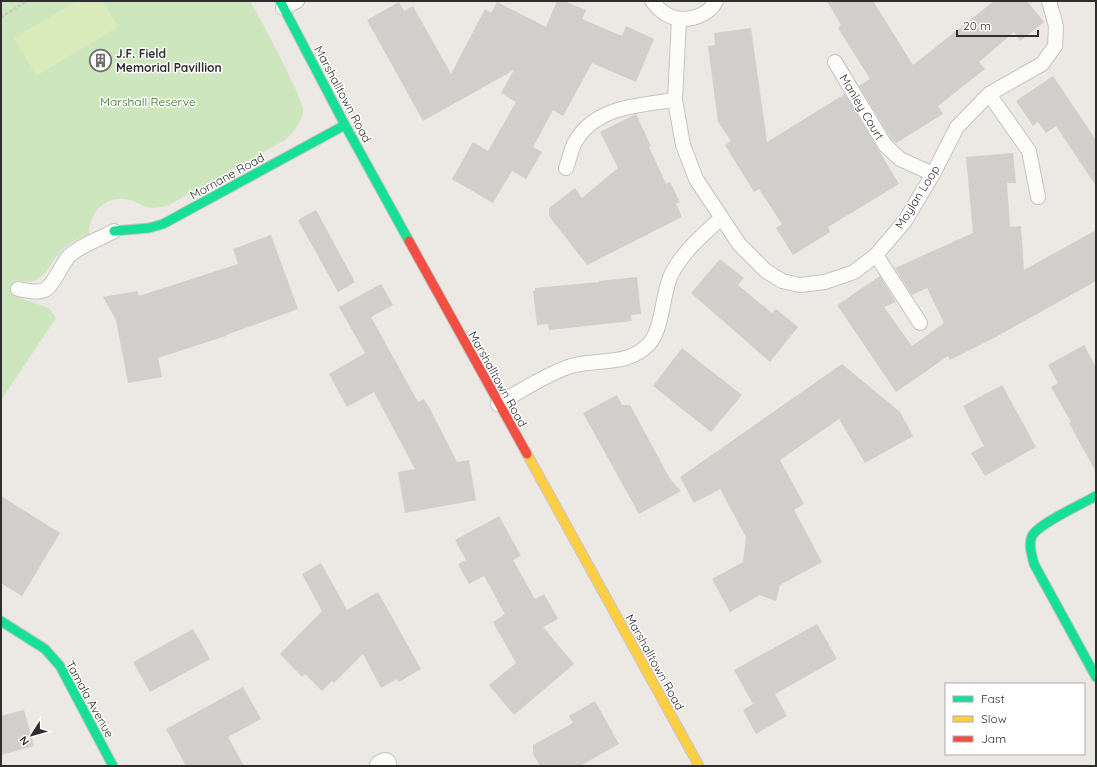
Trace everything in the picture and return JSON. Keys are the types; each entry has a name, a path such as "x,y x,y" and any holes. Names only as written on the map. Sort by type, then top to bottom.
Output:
{"street":[{"name":"Marshalltown Road","path":"282,4 345,125 699,766"},
{"name":"Mornane Road","path":"114,231 149,228 163,224 345,125"},
{"path":"1096,496 1043,524 1032,536 1030,549 1034,564 1096,677"},
{"name":"Tamala Avenue","path":"1,622 45,649 60,666 113,766"}],"lane":[{"path":"282,4 297,1"},
{"path":"652,1 657,8 667,15 678,19 692,18 704,14 716,1"},
{"name":"Moylan Loop","path":"678,19 675,100 683,145 696,179 739,244 766,270 782,281 800,285 825,282 854,272 876,255 905,221 933,174 957,127 989,94 1042,64 1056,46 1056,26 1049,1"},
{"name":"Manley Court","path":"835,62 885,145 900,160 933,174"},
{"path":"989,94 1029,151 1038,197"},
{"path":"566,168 574,145 584,130 602,116 626,107 675,100"},
{"path":"498,404 540,380 569,366 620,360 636,354 649,344 660,323 664,296 671,275 686,252 721,218"},
{"path":"18,289 33,292 47,290 71,254 114,231"},
{"path":"876,255 920,323"}],"path":[{"path":"1,17 26,1"}],"green space":[{"name":"Marshall Reserve","path":"1,1 250,1 296,90 303,109 297,126 285,140 169,205 151,208 145,207 130,200 121,199 106,202 100,207 92,219 89,235 68,245 58,255 43,276 33,281 17,281 14,296 49,308 56,318 1,400"},
{"path":"77,1 103,1 118,27 36,76 14,38"}],"building":[{"path":"557,1 564,1 586,10 582,19 622,36 626,26 654,39 636,82 592,63 563,116 553,110 533,147 542,152 526,179 512,171 493,203 452,179 473,142 488,151 516,102 501,93 514,70 423,121 367,20 399,2 404,11 413,6 451,74 485,9 491,13 497,2 546,27"},
{"path":"827,1 873,1 913,65 994,1 1027,1 1044,22 1020,41 1014,32 979,62 985,69 938,106 943,114 896,143 892,140 859,86 870,79 838,28 841,25"},
{"path":"751,28 767,142 845,94 899,184 828,227 830,232 793,255 776,228 782,224 759,189 754,192 725,145 731,141 718,122 708,46 715,45 714,33"},
{"path":"1053,76 1096,140 1096,186 1056,126 1046,133 1038,122 1033,126 1016,101"},
{"path":"636,114 666,184 670,182 680,202 676,204 682,217 587,265 549,216 549,208 575,188 582,198 618,168 600,132"},
{"path":"1013,153 1016,183 1007,183 1010,227 1021,226 1024,270 1096,230 1096,281 994,338 950,360 948,356 896,392 837,305 880,276 896,302 884,307 912,346 944,323 927,288 912,295 895,268 973,233 966,157"},
{"path":"316,210 355,282 338,292 298,220"},
{"path":"271,235 298,309 226,336 158,358 162,377 128,383 116,320 103,297 137,291 139,296 238,264 233,249"},
{"path":"720,259 744,278 738,285 772,313 776,309 798,327 770,362 691,293"},
{"path":"637,277 641,314 631,315 632,321 549,330 548,324 537,325 533,291 535,291 535,288"},
{"path":"381,284 393,305 371,317 418,402 424,399 430,409 457,462 469,460 476,500 405,513 398,472 415,469 374,392 347,407 329,374 365,353 339,307"},
{"path":"1084,345 1096,367 1096,472 1069,423 1071,422 1051,387 1058,383 1048,365"},
{"path":"682,348 742,395 711,432 653,386"},
{"path":"842,364 900,412 913,436 865,463 839,419 780,460 804,504 794,510 822,562 780,585 776,601 760,595 730,612 712,579 743,562 746,537 720,489 694,503 680,477"},
{"path":"1002,385 1036,447 985,476 971,453 984,446 963,406"},
{"path":"617,395 622,405 630,405 670,479 681,491 639,514 583,413"},
{"path":"1,496 60,533 22,596 1,583"},
{"path":"499,516 521,556 513,560 535,599 544,594 558,619 543,627 574,664 514,715 489,685 516,663 493,622 505,614 484,576 469,584 458,564 466,560 455,540"},
{"path":"321,563 347,610 378,592 421,669 399,682 397,679 381,688 363,654 334,683 332,681 322,691 305,674 302,677 280,654 322,611 302,574"},
{"path":"817,624 837,659 775,694 787,716 756,734 743,710 753,704 734,670"},
{"path":"193,629 210,659 150,692 133,662"},
{"path":"243,687 261,719 228,737 244,766 186,766 166,729"},
{"path":"595,701 619,744 580,766 540,766 533,754 533,745 573,723 569,716"},
{"path":"24,710 34,746 1,755 1,716"}],"traffic: fast":[{"path":"280,1 345,125 409,241"},
{"path":"114,231 149,228 163,224 345,125"},
{"path":"1096,496 1061,514 1043,526 1032,536 1030,543 1034,564 1096,677"},
{"path":"1,621 45,649 60,666 113,766"}],"traffic: slow":[{"path":"527,454 699,766"}],"traffic: jam":[{"path":"409,241 527,454"}],"place":[{"name":"J.F. Field Memorial Pavillion","path":"100,60"}]}
